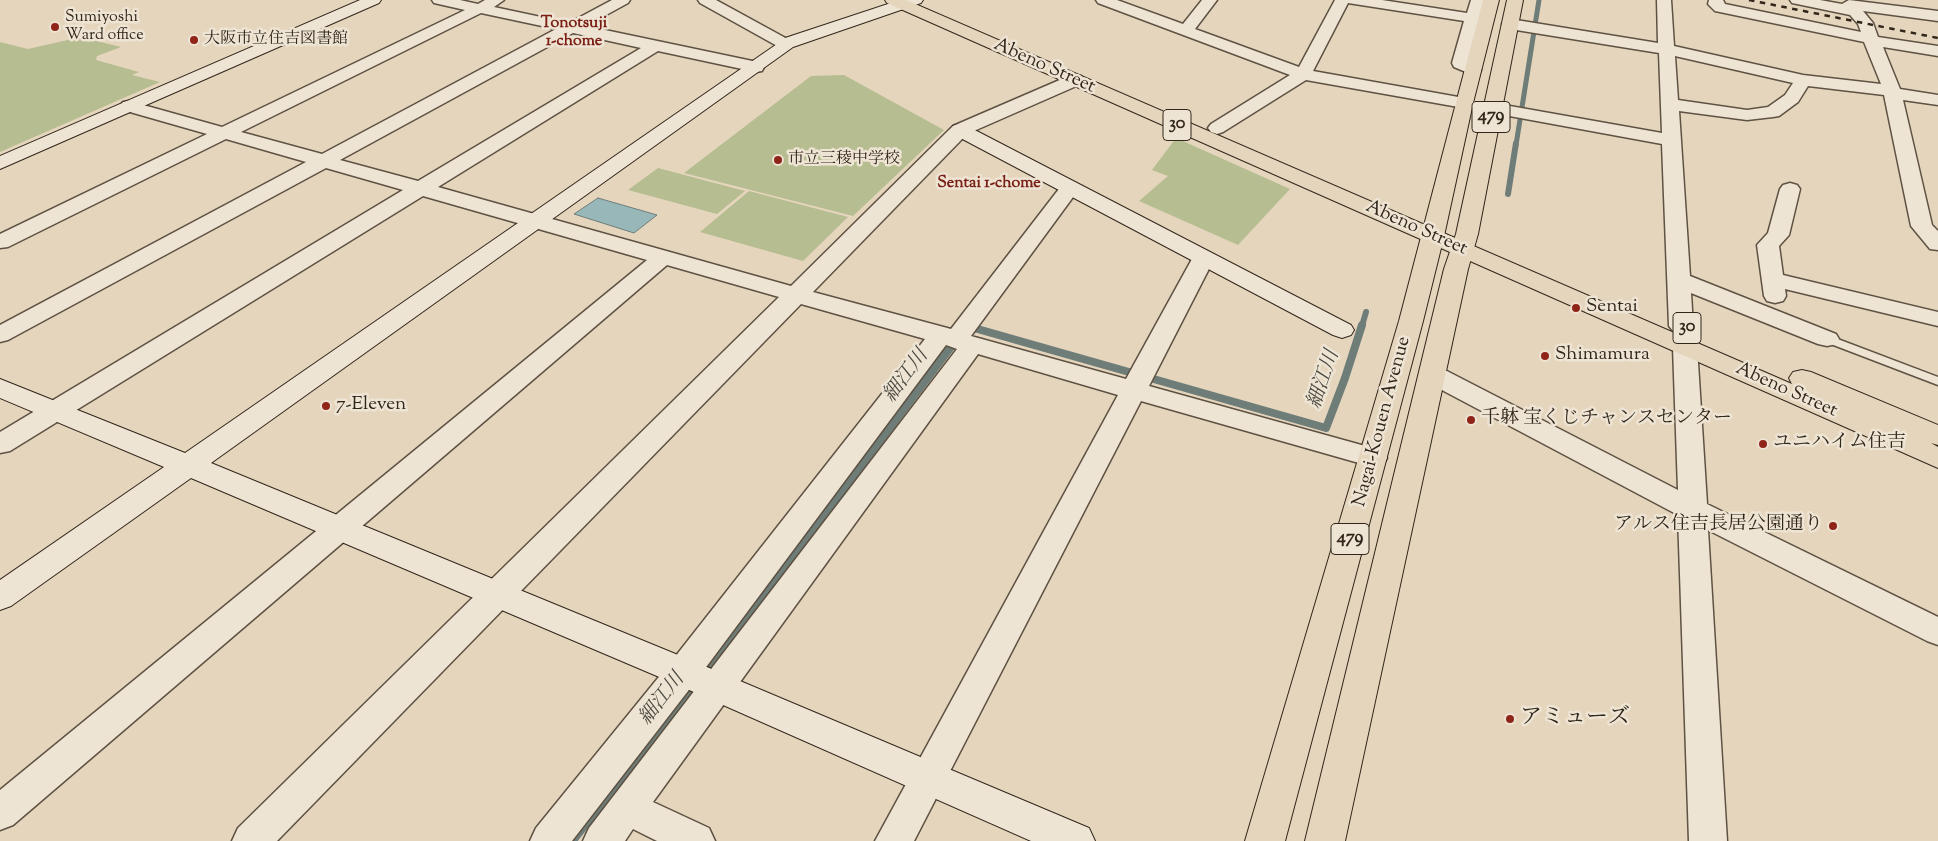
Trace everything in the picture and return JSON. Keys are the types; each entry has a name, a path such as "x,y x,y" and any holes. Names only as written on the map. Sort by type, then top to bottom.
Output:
{"main road":[{"name":"Nagai-Kouen Avenue","path":"1265,841 1373,458 1434,229 1464,102 1491,0"},
{"name":"Nagai-Kouen Avenue","path":"1325,841 1432,374 1464,242 1502,109 1518,26 1514,0"},
{"name":"Abeno Street","path":"907,1 1075,80 1434,229 1683,336 1938,436"},
{"name":"Abeno Street","path":"907,1 1217,128 1434,229"},
{"name":"Abeno Street","path":"1683,336 1938,458"}],"street":[{"path":"0,163 373,0"},
{"path":"439,0 756,67"},
{"path":"0,242 497,0"},
{"path":"0,336 622,0"},
{"path":"705,0 785,44"},
{"path":"1103,0 1303,74 1464,102"},
{"path":"1186,30 1210,0"},
{"path":"1217,128 1303,74 1342,0"},
{"path":"1352,0 1472,18"},
{"path":"1473,70 1460,64 1478,0"},
{"path":"1664,0 1708,841"},
{"path":"1716,0 1716,4 1720,8 1938,51"},
{"path":"1796,0 1938,16"},
{"path":"1931,0 1938,9"},
{"path":"0,597 756,67 785,44 907,1"},
{"path":"1849,6 1865,23 1892,92 1922,226 1938,244"},
{"path":"1518,26 1666,48 1803,80 1938,100"},
{"path":"0,444 655,46"},
{"path":"251,841 960,130 1075,80"},
{"path":"1669,104 1747,115 1773,112 1792,98 1803,80"},
{"path":"129,106 665,256 1373,458"},
{"path":"1502,109 1671,140"},
{"path":"960,130 1069,189 1342,330"},
{"path":"602,841 718,687 957,339 1069,189"},
{"path":"1776,319 1774,280 1768,245 1778,235 1790,189"},
{"path":"0,813 665,256"},
{"path":"894,841 1204,259"},
{"path":"1678,280 1827,339"},
{"path":"1774,280 1938,319"},
{"path":"549,841 683,672 957,339"},
{"path":"1432,374 1691,509 1938,632"},
{"path":"0,388 341,528 683,672 1075,841"},
{"path":"627,808 696,841"}],"lane":[{"path":"1827,339 1938,381"}],"green space":[{"path":"81,37 121,47 97,56 96,60 139,72 132,75 160,82 0,152 0,42 28,49"},
{"path":"844,75 944,130 853,216 684,173 811,76"},
{"path":"1176,138 1290,189 1238,245 1139,201 1168,176 1152,170"},
{"path":"658,168 745,191 717,214 628,190"},
{"path":"749,191 848,217 803,261 700,232"}],"water":[{"path":"598,198 657,215 634,233 574,214"}],"waterway":[{"name":"細江川","path":"1516,145 1539,0"},
{"name":"細江川","path":"1508,194 1516,143"},
{"name":"細江川","path":"1362,326 1366,312"},
{"name":"細江川","path":"967,326 1326,428 1362,325"},
{"name":"細江川","path":"794,554 957,339"},
{"name":"細江川","path":"703,675 795,553"},
{"name":"細江川","path":"572,841 697,684"}],"railway":[{"path":"1749,0 1938,38"}],"place":[{"name":"Sumiyoshi Ward office","path":"55,27"},
{"name":"大阪市立住吉図書館","path":"194,40"},
{"name":"市立三稜中学校","path":"778,160"},
{"name":"Sentai","path":"1576,308"},
{"name":"Shimamura","path":"1545,356"},
{"name":"7-Eleven","path":"326,406"},
{"name":"千躰 宝くじチャンスセンター","path":"1471,420"},
{"name":"ユニハイム住吉","path":"1763,444"},
{"name":"アルス住吉長居公園通り","path":"1833,526"},
{"name":"アミューズ","path":"1510,719"}],"district":[{"name":"Tonotsuji 1-chome","path":"574,33"},
{"name":"Sentai 1-chome","path":"989,184"}]}
